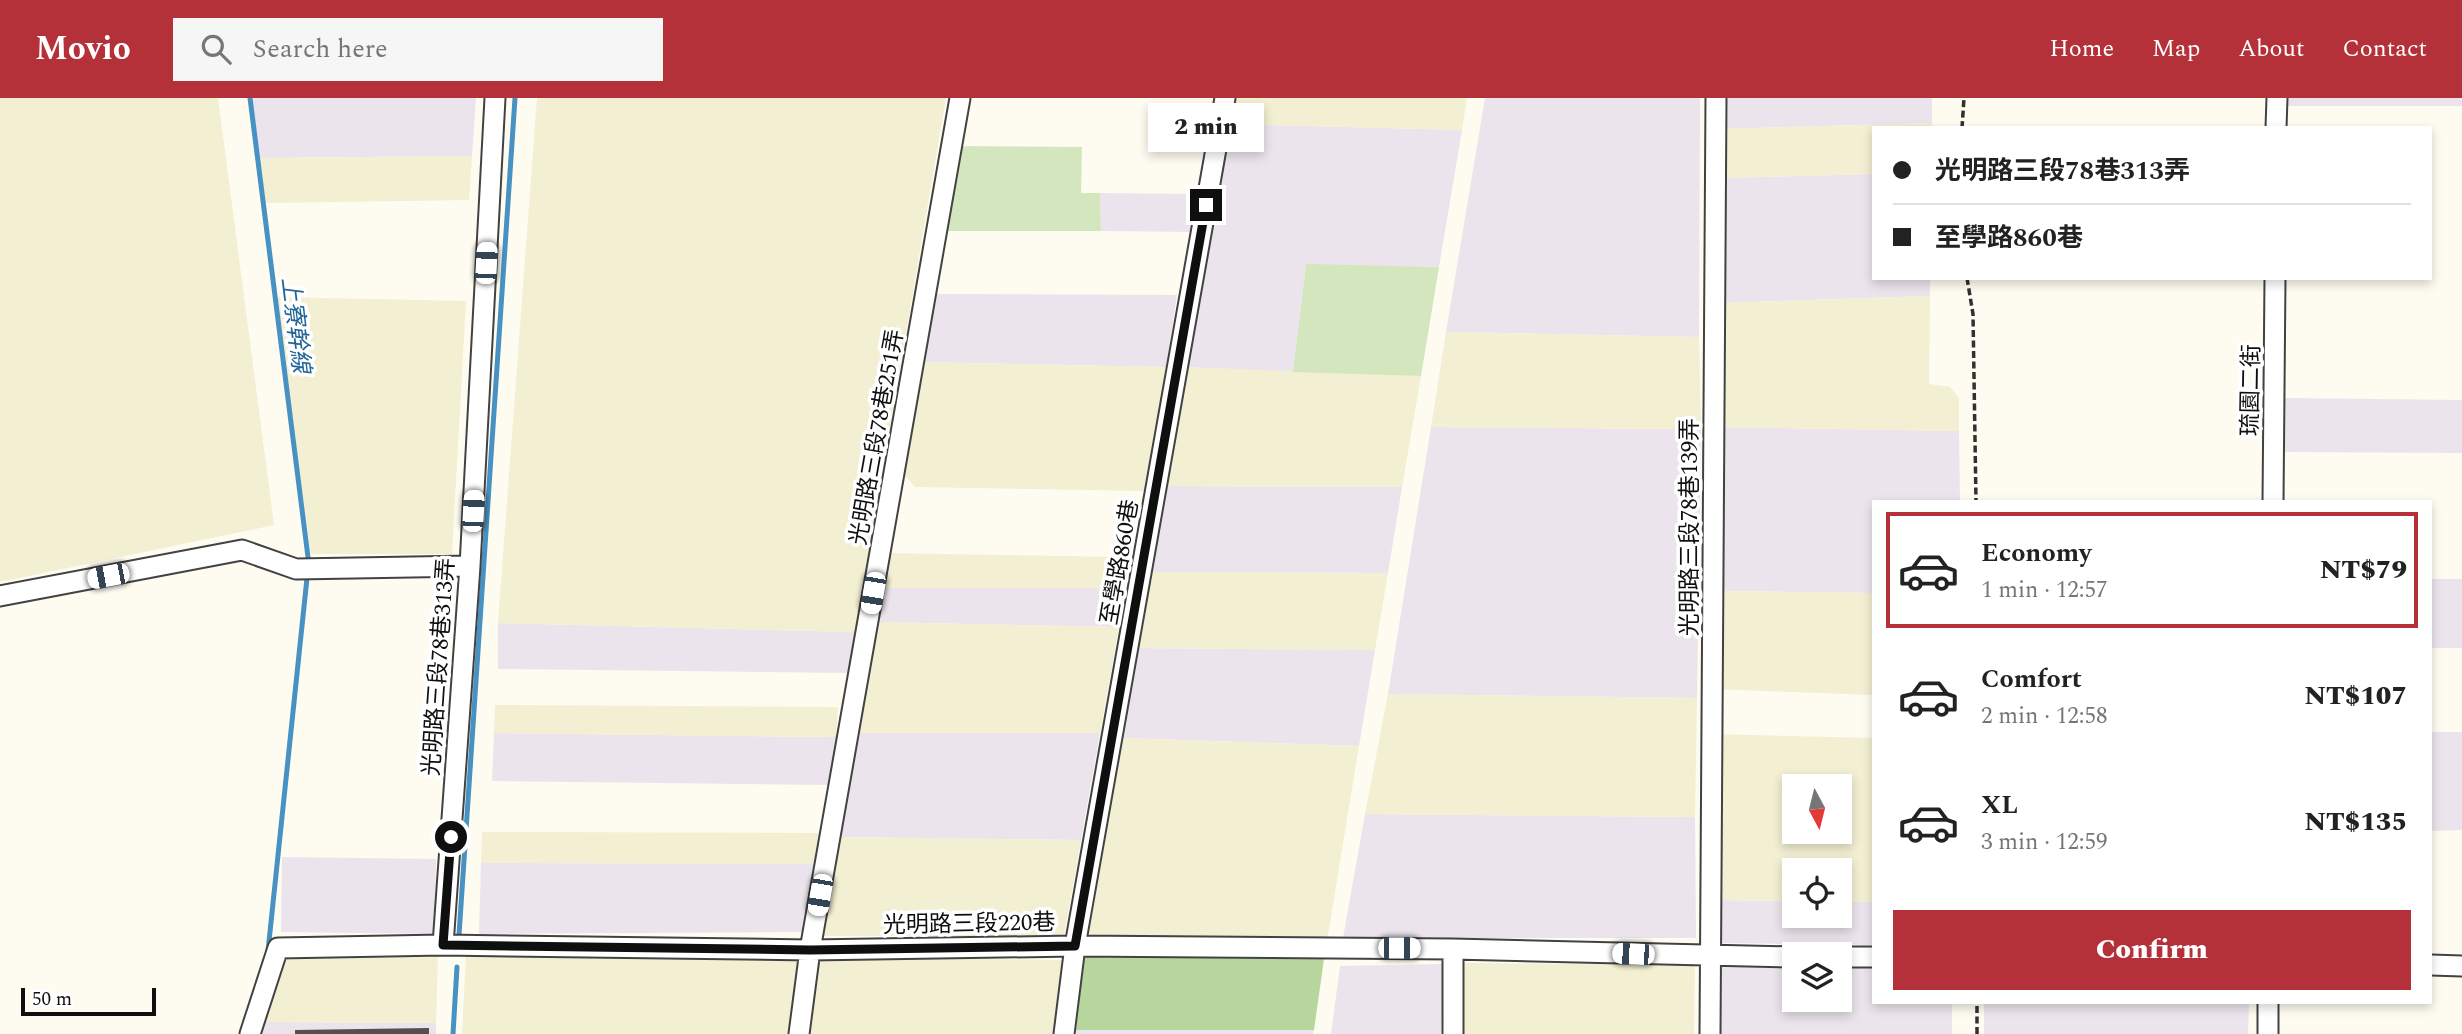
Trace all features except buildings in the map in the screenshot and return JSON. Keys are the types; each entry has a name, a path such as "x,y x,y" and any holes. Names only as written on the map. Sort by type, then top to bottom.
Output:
{"street":[{"name":"光明路三段78巷313弄","path":"443,945 470,566 495,98"},
{"name":"光明路三段78巷251弄","path":"799,1034 810,950 960,98"},
{"name":"至學路860巷","path":"1064,1034 1075,946 1225,98"},
{"name":"光明路三段78巷139弄","path":"1710,1034 1716,98"},
{"path":"2276,126 2277,98"},
{"name":"琉園二街","path":"2273,500 2275,280"},
{"path":"0,596 242,550 296,569 470,566"},
{"name":"光明路三段220巷","path":"250,1034 278,948 443,945 810,950 1075,946 1453,949 1782,957"},
{"path":"1452,1034 1453,949"},
{"path":"1852,957 1872,957"},
{"path":"2432,965 2462,966"},
{"path":"2268,1004 2268,1034"}],"path":[{"path":"1962,126 1964,98"},
{"path":"1967,280 1973,314 1976,500"},
{"path":"1977,1004 1977,1034"}],"shaded area":[{"path":"0,98 218,98 274,525 0,582"},
{"path":"252,98 476,98 472,156 259,158"},
{"path":"537,98 946,98 855,632 498,623"},
{"path":"1231,98 1467,98 1462,130 1226,124"},
{"path":"1485,98 1700,98 1699,337 1446,332"},
{"path":"1720,98 1932,98 1932,123 1719,129"},
{"path":"2278,98 2462,98 2462,106 2278,106"},
{"path":"1932,123 1932,126 1872,126 1872,174 1719,178 1719,129"},
{"path":"1226,124 1462,130 1439,267 1306,265 1293,372 1183,367"},
{"path":"472,156 469,200 265,203 259,158"},
{"path":"1872,174 1872,280 1930,280 1930,296 1717,303 1719,178"},
{"path":"1100,193 1200,194 1195,232 1101,231"},
{"path":"931,294 1177,295 1166,367 917,362"},
{"path":"1930,296 1929,384 1950,387 1959,398 1959,431 1716,427 1717,303"},
{"path":"274,297 466,301 452,554 311,554"},
{"path":"1446,332 1699,337 1701,429 1431,427"},
{"path":"917,362 1166,367 1146,491 915,487 901,471"},
{"path":"1183,367 1421,376 1402,487 1162,486"},
{"path":"2282,398 2462,400 2462,453 2281,452"},
{"path":"1431,427 1701,429 1697,698 1388,694"},
{"path":"1716,427 1959,431 1960,500 1872,500 1872,593 1714,591"},
{"path":"1162,486 1402,487 1388,573 1147,572"},
{"path":"884,553 1122,557 1126,564 1124,588 880,588"},
{"path":"1147,572 1388,573 1375,650 1134,648"},
{"path":"2432,579 2462,579 2462,648 2432,648"},
{"path":"879,588 1124,588 1119,627 875,622"},
{"path":"1714,591 1872,593 1872,695 1713,689"},
{"path":"875,622 1119,627 1100,733 856,733"},
{"path":"498,623 855,632 850,673 498,669"},
{"path":"1134,648 1375,650 1359,746 1123,738"},
{"path":"1388,694 1697,698 1695,817 1365,814"},
{"path":"495,705 838,707 836,737 494,733"},
{"path":"2432,732 2462,732 2462,830 2432,831"},
{"path":"494,733 836,737 831,785 492,781"},
{"path":"856,733 1100,733 1081,840 838,837"},
{"path":"1712,734 1872,738 1872,902 1852,901 1852,858 1782,858 1782,901 1714,900"},
{"path":"1123,738 1359,746 1327,941 1096,940 1089,933"},
{"path":"1365,814 1695,817 1696,938 1343,938"},
{"path":"482,832 819,833 814,864 481,863"},
{"path":"838,837 1081,840 1064,936 823,936"},
{"path":"282,857 436,859 435,934 281,932"},
{"path":"481,863 814,864 805,932 479,934"},
{"path":"1714,900 1782,901 1782,928 1852,928 1852,901 1872,902 1872,945 1852,945 1852,942 1714,943"},
{"path":"466,953 799,958 788,1034 462,1034"},
{"path":"438,954 436,1023 264,1022 287,955"},
{"path":"815,957 1064,960 1056,1034 805,1034"},
{"path":"1460,963 1695,965 1694,1034 1459,1034"},
{"path":"1443,964 1441,1034 1331,1034 1340,966"},
{"path":"1782,964 1782,1012 1852,1012 1852,964 1872,964 1872,1004 1952,1004 1952,1034 1713,1034 1713,965"},
{"path":"1984,1004 2249,1004 2248,1034 1984,1034"},
{"path":"264,1022 436,1023 436,1034 258,1034"},
{"path":"1076,1030 1314,1030 1313,1034 1076,1034"}],"green space":[{"path":"953,146 1082,147 1081,193 1100,193 1101,231 942,231"},
{"path":"1306,264 1439,267 1421,376 1293,372"},
{"path":"1083,957 1324,959 1314,1030 1076,1030"}],"waterway":[{"name":"上寮幹線","path":"250,98 308,557"},
{"path":"459,935 515,98"},
{"path":"268,951 307,578"},
{"path":"453,1034 457,967"}],"route":[{"path":"451,837 443,945 810,950 1075,946 1206,205"}]}
